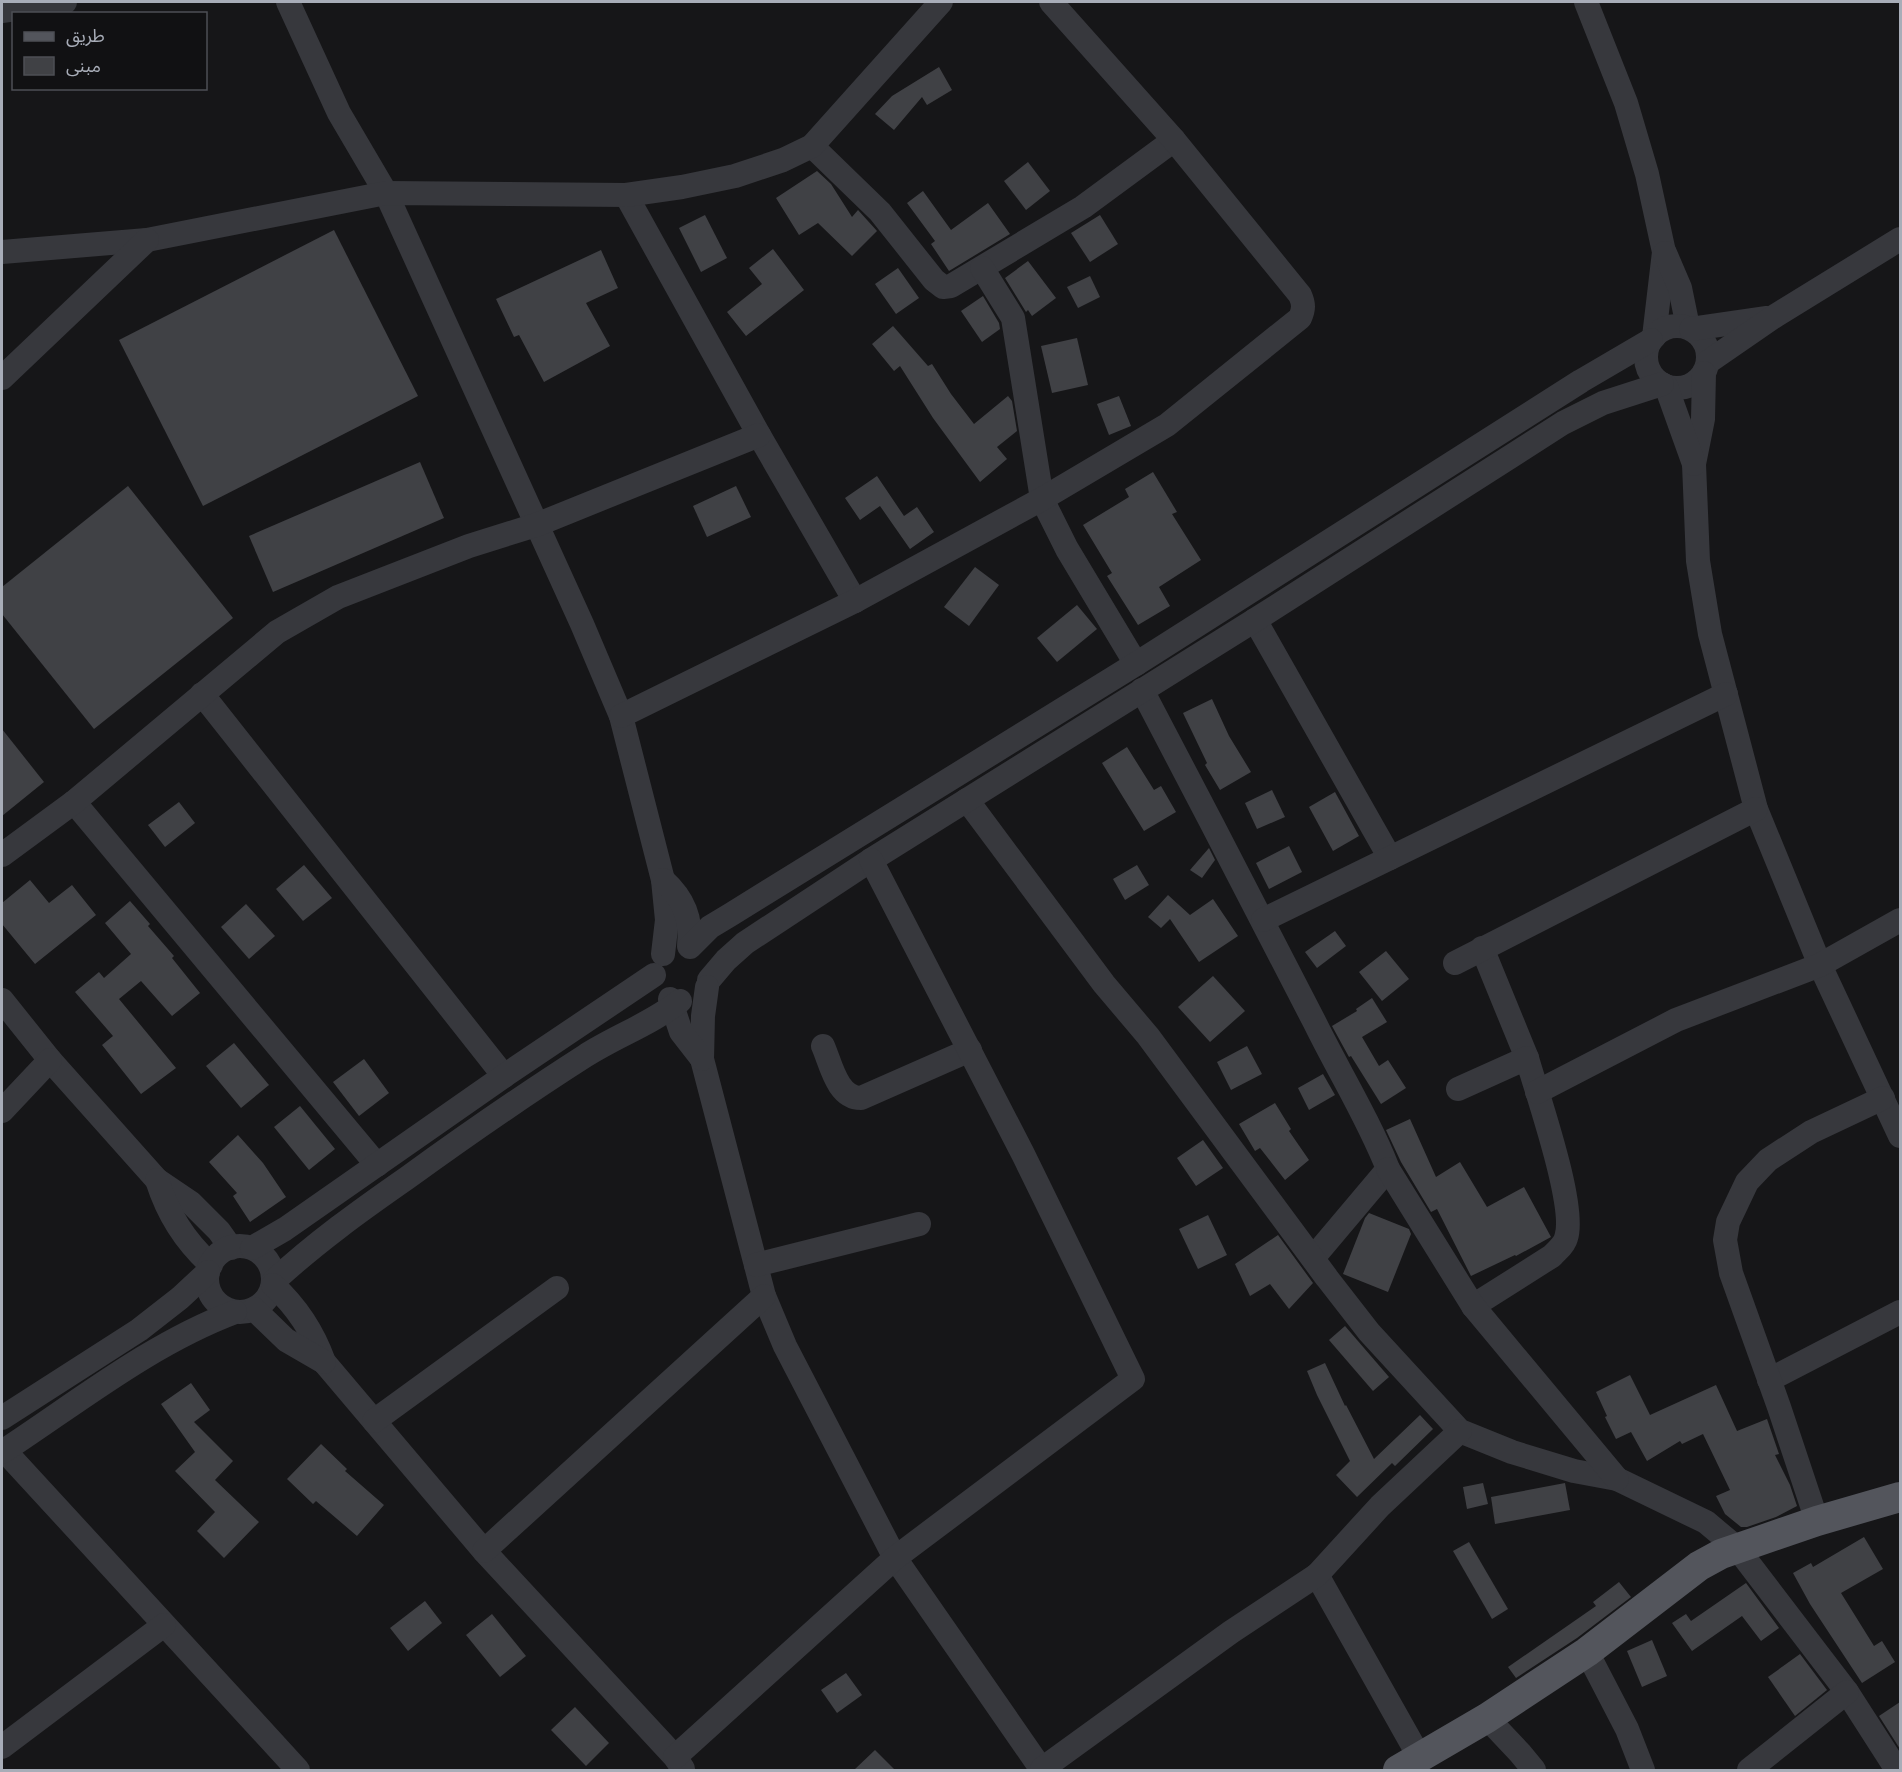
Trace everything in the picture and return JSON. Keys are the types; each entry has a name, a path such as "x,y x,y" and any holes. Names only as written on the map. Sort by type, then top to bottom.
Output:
{"main road":[{"path":"1409,1764 1486,1718 1587,1652 1699,1566 1737,1548 1817,1521 1900,1497"}],"street":[{"path":"2,11 65,2"},
{"path":"288,2 339,113 386,193 621,716 663,880 667,920 659,964 659,989 674,1003 681,1032 702,1059"},
{"path":"2,252 147,240 386,193 626,195 735,176 783,160 812,146 941,2"},
{"path":"621,716 855,601 1042,499 1167,425 1294,323 1304,311 1304,303 1300,295 1174,140 1051,2"},
{"path":"1586,2 1629,113 1647,174 1664,252 1680,288 1689,328"},
{"path":"812,146 880,212 934,280 943,287 951,286 1083,207 1174,140"},
{"path":"626,195 759,435 855,601"},
{"path":"1664,252 1652,338 1646,360 1654,378 1664,385 1677,388 1697,381 1706,368 1775,316 1900,239"},
{"path":"2,378 147,240"},
{"path":"982,267 1013,318 1042,499 1067,549 1136,664"},
{"path":"1689,328 1775,316"},
{"path":"689,947 710,927 1136,664 1669,326 1679,325 1699,334 1708,352 1703,419 1694,464 1698,561 1702,597 1710,634 1756,809 1820,965 1900,1136"},
{"path":"1664,385 1694,464"},
{"path":"298,1770 3,1451 90,1392 173,1340 192,1330 244,1311 266,1299 273,1283 365,1207 592,1052 674,1003 690,1000 700,995 726,960 745,943 871,860 1255,620 1563,423 1603,403 1664,385"},
{"path":"2,855 74,802 277,632 338,597 459,549 536,525 759,435"},
{"path":"1255,620 1390,858"},
{"path":"1142,690 1263,920 1333,1060 1360,1105 1388,1169 1473,1306 1617,1479"},
{"path":"202,694 504,1076"},
{"path":"1263,920 1726,694"},
{"path":"967,800 1104,984 1149,1036 1369,1332 1460,1431 1512,1452 1574,1471 1617,1479 1706,1522 1737,1548 1847,1692 1897,1770"},
{"path":"74,802 377,1165"},
{"path":"1455,963 1756,809"},
{"path":"871,860 970,1050 1133,1378 895,1558 679,1764 484,1551 324,1362 286,1340 244,1311 219,1304 213,1298 208,1281 210,1269 216,1257 285,1229 659,964 675,947 689,947 700,952 710,969 703,1016 702,1059 764,1296 785,1346 895,1558 1042,1770 1231,1632 1317,1575 1380,1506 1460,1431"},
{"path":"663,880 680,898 686,909 689,921 689,947"},
{"path":"686,909 707,915 730,915"},
{"path":"1537,1092 1676,1020 1820,965 1900,920"},
{"path":"1473,1306 1552,1256 1567,1237 1564,1189 1527,1058 1482,948"},
{"path":"2,1000 50,1060 157,1180 191,1203 219,1231 242,1248 261,1254 268,1261 273,1283 304,1320 316,1340 324,1362"},
{"path":"823,1046 842,1089 854,1098 861,1098 970,1050"},
{"path":"1458,1089 1527,1058"},
{"path":"2,1111 50,1060"},
{"path":"1817,1521 1731,1273 1725,1240 1728,1222 1747,1182 1767,1160 1812,1132 1883,1098"},
{"path":"1313,1258 1388,1169"},
{"path":"157,1180 172,1218 210,1269"},
{"path":"756,1265 919,1224"},
{"path":"2,1418 139,1329 173,1303 210,1269"},
{"path":"374,1421 557,1288"},
{"path":"484,1551 764,1296"},
{"path":"1769,1380 1900,1312"},
{"path":"1317,1575 1409,1764"},
{"path":"2,1747 164,1624"},
{"path":"1587,1652 1628,1729 1643,1770"},
{"path":"1749,1770 1847,1692"},
{"path":"1486,1718 1534,1770"}],"building":[{"path":"939,67 952,90 927,105 922,97 894,130 875,114 892,96"},
{"path":"1028,162 1050,191 1026,210 1004,181"},
{"path":"817,171 831,184 852,217 858,210 877,231 852,256 818,223 799,235 776,198"},
{"path":"923,191 951,230 988,203 1010,234 949,271 931,244 935,241 907,203"},
{"path":"705,215 727,258 701,272 679,228"},
{"path":"1100,215 1118,244 1090,262 1071,233"},
{"path":"334,230 418,396 203,506 119,340"},
{"path":"773,249 804,290 746,336 727,312 762,284 749,268"},
{"path":"601,250 618,288 586,303 610,346 544,382 519,335 514,337 496,299"},
{"path":"1028,261 1056,298 1032,316 1028,310 1026,312 1005,278"},
{"path":"898,268 919,298 896,314 875,284"},
{"path":"1090,276 1100,297 1078,308 1067,287"},
{"path":"983,296 999,323 1000,329 982,342 961,311"},
{"path":"893,326 928,366 932,364 974,424 1008,396 1012,401 1017,431 997,447 1007,459 980,482 933,418 900,366 894,371 872,344"},
{"path":"1077,338 1088,385 1052,393 1041,346"},
{"path":"1119,396 1131,426 1109,435 1097,404"},
{"path":"420,462 444,518 273,592 249,536"},
{"path":"1153,472 1177,512 1172,514 1201,560 1159,587 1170,606 1138,625 1107,576 1112,573 1083,525 1129,497 1125,489"},
{"path":"877,476 904,516 917,507 934,532 910,549 880,506 860,520 845,498"},
{"path":"128,486 233,618 94,729 2,614 2,587"},
{"path":"736,486 751,517 707,537 693,506"},
{"path":"975,567 999,585 969,626 944,607"},
{"path":"1077,605 1097,629 1057,662 1037,638"},
{"path":"1212,699 1229,736 1251,772 1220,790 1205,765 1207,763 1183,713"},
{"path":"2,729 44,782 2,816"},
{"path":"1127,747 1154,790 1161,786 1176,812 1144,831 1102,763"},
{"path":"1272,790 1285,817 1257,829 1245,803"},
{"path":"1335,792 1359,836 1333,851 1309,807"},
{"path":"179,802 195,823 165,847 148,825"},
{"path":"1289,846 1302,872 1269,889 1256,863"},
{"path":"1209,848 1215,860 1202,878 1190,870"},
{"path":"304,865 332,898 303,921 276,889"},
{"path":"1137,865 1149,885 1125,900 1113,879"},
{"path":"30,880 49,903 72,885 96,915 35,964 2,924 2,903"},
{"path":"1168,895 1190,915 1213,899 1238,936 1199,962 1170,919 1161,928 1148,917"},
{"path":"130,901 150,924 148,926 174,956 172,958 200,993 172,1016 141,981 119,999 176,1068 141,1094 102,1045 113,1036 75,992 99,972 104,978 131,954 105,923"},
{"path":"246,904 275,936 249,959 221,927"},
{"path":"1335,931 1346,946 1317,968 1305,952"},
{"path":"1386,951 1409,979 1382,1001 1359,972"},
{"path":"1213,976 1245,1011 1210,1042 1178,1007"},
{"path":"1372,998 1387,1022 1362,1037 1379,1066 1388,1060 1406,1088 1381,1104 1351,1056 1349,1057 1332,1026 1357,1011 1356,1009"},
{"path":"234,1043 269,1085 241,1108 206,1066"},
{"path":"1247,1046 1262,1074 1231,1090 1217,1062"},
{"path":"364,1059 389,1093 359,1116 333,1082"},
{"path":"1323,1074 1335,1095 1309,1110 1298,1088"},
{"path":"1275,1103 1291,1129 1289,1131 1309,1160 1285,1180 1260,1148 1255,1151 1239,1124"},
{"path":"300,1106 335,1149 309,1170 274,1127"},
{"path":"1410,1119 1436,1177 1460,1162 1487,1207 1524,1187 1551,1237 1471,1276 1437,1209 1431,1212 1401,1162 1386,1130"},
{"path":"238,1135 263,1163 286,1197 250,1222 233,1196 237,1193 209,1162"},
{"path":"1203,1140 1223,1168 1196,1186 1177,1158"},
{"path":"1369,1213 1409,1229 1411,1234 1388,1292 1343,1274"},
{"path":"1208,1215 1227,1255 1198,1269 1179,1229"},
{"path":"1278,1235 1313,1283 1289,1309 1270,1284 1250,1296 1235,1264"},
{"path":"1345,1326 1389,1377 1373,1391 1329,1340"},
{"path":"1325,1363 1374,1459 1420,1415 1433,1429 1395,1466 1392,1463 1357,1497 1336,1475 1350,1461 1307,1371"},
{"path":"1630,1375 1650,1415 1716,1385 1737,1431 1767,1419 1779,1454 1775,1455 1790,1485 1797,1506 1776,1517 1741,1527 1725,1514 1716,1496 1730,1490 1703,1434 1682,1444 1680,1441 1647,1461 1631,1432 1616,1439 1596,1392"},
{"path":"191,1383 210,1410 194,1422 233,1461 215,1480 259,1522 224,1558 197,1531 215,1512 175,1471 195,1452 161,1404"},
{"path":"321,1444 347,1469 345,1471 384,1505 357,1536 316,1501 313,1504 287,1479"},
{"path":"1483,1483 1488,1504 1467,1509 1463,1487"},
{"path":"1565,1483 1570,1510 1495,1524 1491,1497"},
{"path":"1864,1537 1883,1569 1841,1593 1874,1646 1882,1641 1895,1662 1862,1683 1810,1604 1793,1573 1811,1563 1813,1567"},
{"path":"1469,1542 1508,1609 1492,1619 1453,1551"},
{"path":"1619,1582 1631,1597 1577,1638 1516,1678 1508,1667 1596,1606 1593,1602"},
{"path":"1746,1583 1779,1628 1761,1641 1742,1616 1692,1651 1672,1623 1686,1614 1691,1621"},
{"path":"425,1601 442,1623 408,1651 390,1628"},
{"path":"492,1614 526,1656 500,1677 466,1635"},
{"path":"1652,1640 1667,1676 1642,1687 1627,1651"},
{"path":"1800,1654 1827,1690 1795,1716 1768,1677"},
{"path":"846,1673 862,1695 837,1713 821,1690"},
{"path":"1900,1702 1900,1749 1879,1716"},
{"path":"575,1707 609,1743 586,1766 551,1730"},
{"path":"875,1750 895,1770 854,1770"}]}
